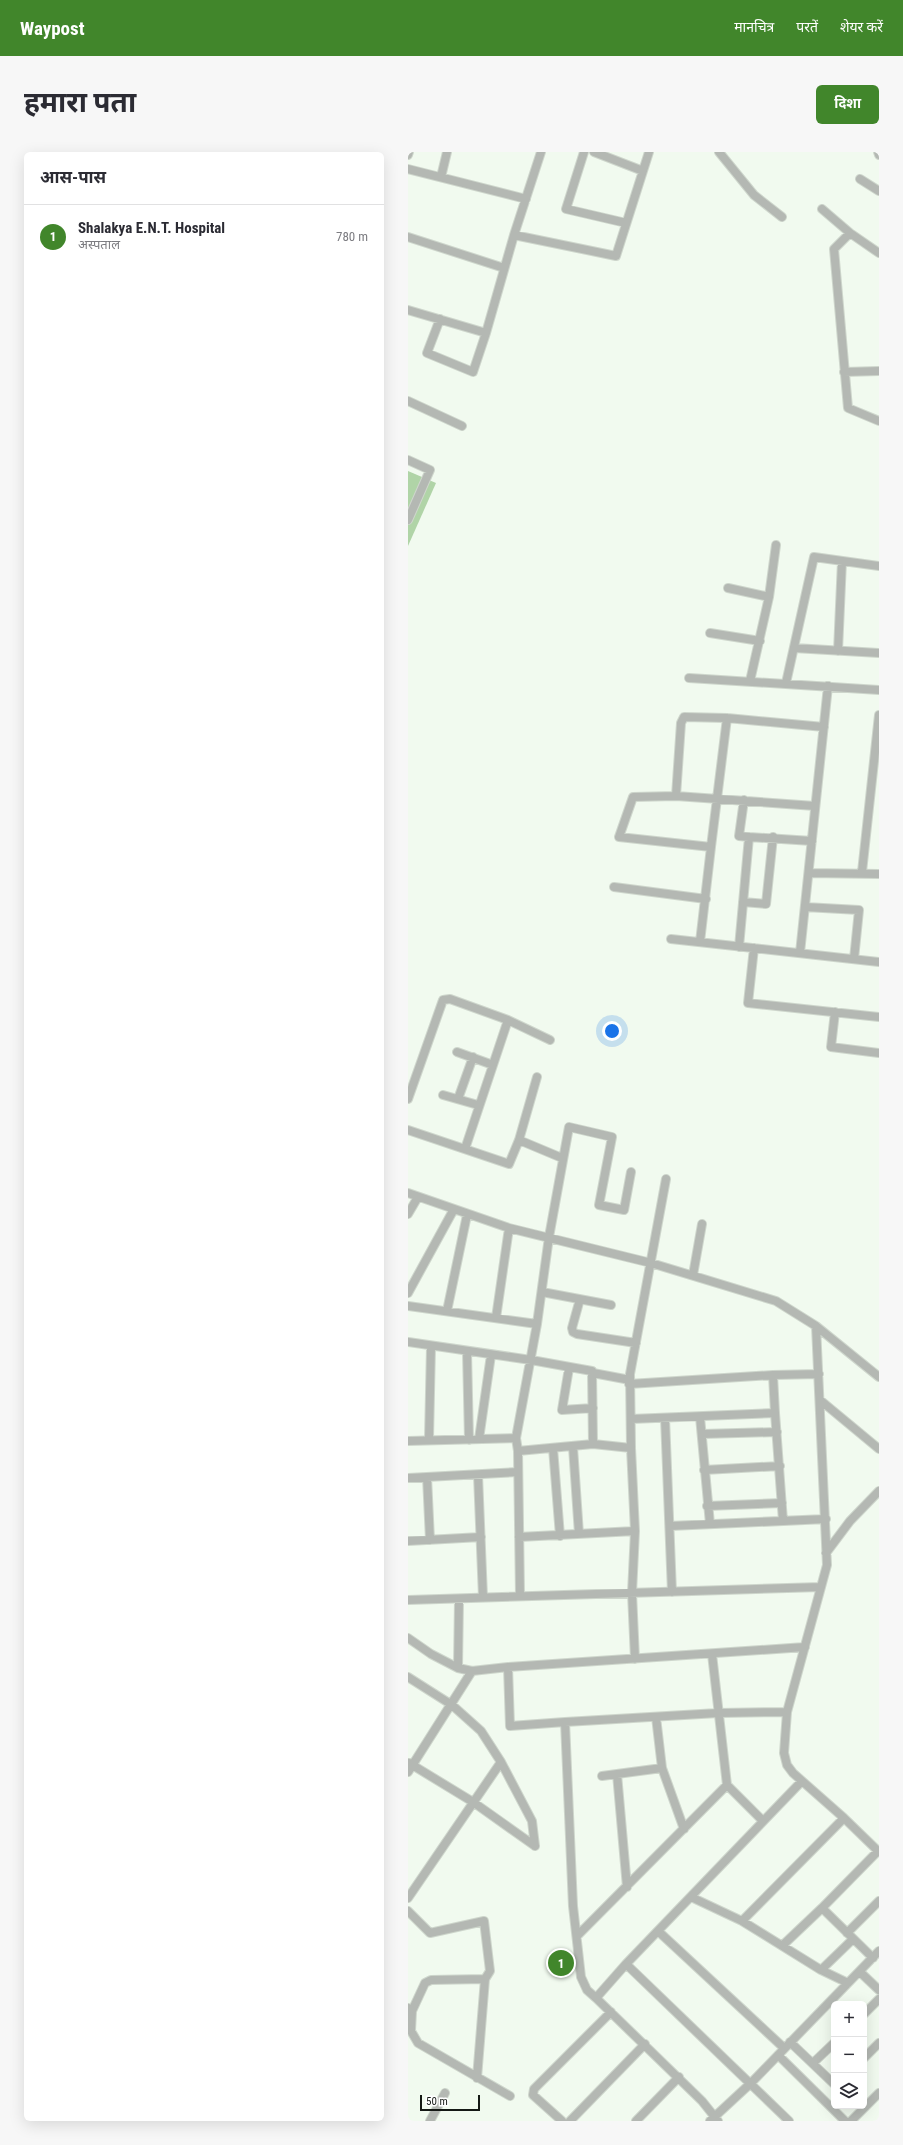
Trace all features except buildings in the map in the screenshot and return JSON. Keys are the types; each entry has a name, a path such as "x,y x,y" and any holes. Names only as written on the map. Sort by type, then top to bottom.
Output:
{"street":[{"path":"441,177 446,152"},
{"path":"440,319 428,353 473,372 486,333 514,235 541,152"},
{"path":"584,152 566,209 626,223"},
{"path":"594,152 643,171"},
{"path":"514,235 616,256 649,152"},
{"path":"719,152 754,195 782,217"},
{"path":"408,169 526,199"},
{"path":"860,179 879,192"},
{"path":"822,209 850,233 879,253"},
{"path":"850,233 834,249 848,408 879,421"},
{"path":"408,237 504,268"},
{"path":"408,310 486,333"},
{"path":"844,372 879,371"},
{"path":"408,401 462,426"},
{"path":"408,460 430,470 408,520"},
{"path":"750,681 769,597 776,545"},
{"path":"786,683 814,557 879,566"},
{"path":"838,651 842,561"},
{"path":"728,588 769,597"},
{"path":"710,633 760,641"},
{"path":"794,648 879,653"},
{"path":"689,678 879,690"},
{"path":"800,953 828,686"},
{"path":"862,872 875,791 879,715"},
{"path":"676,796 681,723 684,717 728,718 824,728"},
{"path":"700,942 728,718"},
{"path":"711,847 619,838 633,796 717,798 815,806"},
{"path":"744,800 740,836 773,837 812,841"},
{"path":"739,947 749,837"},
{"path":"743,902 766,904 773,837"},
{"path":"808,873 862,872 879,874"},
{"path":"614,887 706,899"},
{"path":"805,906 860,910 854,959"},
{"path":"671,939 879,962"},
{"path":"754,948 748,1003 879,1017"},
{"path":"408,1099 443,1000 450,999 508,1020 550,1040"},
{"path":"835,1012 831,1047 879,1053"},
{"path":"465,1149 478,1105 508,1020"},
{"path":"457,1052 493,1064"},
{"path":"458,1099 473,1057"},
{"path":"408,1130 509,1164 519,1140 537,1077"},
{"path":"443,1095 478,1105"},
{"path":"520,1596 518,1451 516,1438 537,1324 562,1158 569,1127 612,1137 599,1205 624,1210 631,1172"},
{"path":"519,1140 562,1158"},
{"path":"635,1659 632,1593 635,1531 629,1382 666,1179"},
{"path":"408,1193 467,1215 509,1228 651,1263 776,1301 816,1326 879,1377"},
{"path":"408,1214 418,1197"},
{"path":"408,1293 454,1209"},
{"path":"447,1311 467,1215"},
{"path":"693,1276 702,1224"},
{"path":"496,1318 509,1228"},
{"path":"542,1292 611,1305"},
{"path":"580,1299 572,1332 636,1343"},
{"path":"408,1306 537,1324"},
{"path":"783,1945 878,1852 844,1818 801,1782 787,1764 784,1753 787,1712 827,1565 816,1326"},
{"path":"408,1342 467,1352 531,1360 590,1371 629,1382 819,1374"},
{"path":"429,1439 431,1346"},
{"path":"467,1352 469,1440"},
{"path":"479,1439 491,1355"},
{"path":"569,1368 562,1410 593,1408"},
{"path":"593,1444 594,1373"},
{"path":"773,1375 783,1521"},
{"path":"820,1400 879,1449"},
{"path":"631,1419 775,1413"},
{"path":"700,1417 707,1506 710,1524"},
{"path":"665,1418 672,1592"},
{"path":"702,1434 777,1432"},
{"path":"408,1441 429,1439 469,1440 516,1438"},
{"path":"518,1451 593,1444 631,1448"},
{"path":"573,1447 579,1534"},
{"path":"553,1448 560,1536"},
{"path":"704,1470 780,1466"},
{"path":"408,1478 518,1472"},
{"path":"478,1475 482,1597"},
{"path":"427,1477 430,1540"},
{"path":"826,1553 850,1521 879,1491"},
{"path":"707,1506 782,1503"},
{"path":"670,1526 826,1519"},
{"path":"519,1537 635,1531"},
{"path":"408,1541 481,1537"},
{"path":"408,1600 821,1586"},
{"path":"458,1668 459,1599"},
{"path":"408,1638 431,1654 458,1668 472,1671 508,1667 804,1647"},
{"path":"712,1654 727,1785 763,1821"},
{"path":"508,1667 510,1726 718,1713 787,1712"},
{"path":"408,1677 452,1703 481,1731 501,1762 532,1821 535,1846 473,1802 409,1767 452,1703 472,1671"},
{"path":"656,1717 662,1768 684,1829"},
{"path":"565,1722 573,1906 583,1984 702,2101 714,2120 879,1951"},
{"path":"408,1898 501,1762"},
{"path":"602,1776 662,1768"},
{"path":"617,1774 627,1887"},
{"path":"596,1998 626,1964 801,1782"},
{"path":"577,1936 727,1785"},
{"path":"742,1921 844,1818"},
{"path":"690,1897 742,1921 822,1970 848,1983"},
{"path":"822,1970 879,1901"},
{"path":"822,1908 873,1958"},
{"path":"408,1911 430,1933 484,1921 490,1971 485,1978 477,2078"},
{"path":"658,1931 787,2045 812,2063 831,2081"},
{"path":"626,1964 789,2121"},
{"path":"860,1972 879,1990"},
{"path":"485,1978 431,1980 425,1982 410,2009 412,2031 418,2043 510,2096"},
{"path":"867,2011 879,1999"},
{"path":"562,2121 537,2100 533,2095 534,2089 611,2012"},
{"path":"867,2055 879,2043"},
{"path":"570,2121 645,2044"},
{"path":"812,2063 831,2045"},
{"path":"778,2055 845,2121"},
{"path":"636,2121 679,2078"},
{"path":"430,2121 445,2093"},
{"path":"867,2102 879,2093"},
{"path":"851,2121 858,2109"}],"green space":[{"path":"408,471 436,483 408,546"}],"place":[{"name":"Shalakya E.N.T. Hospital","path":"561,1963"}]}
